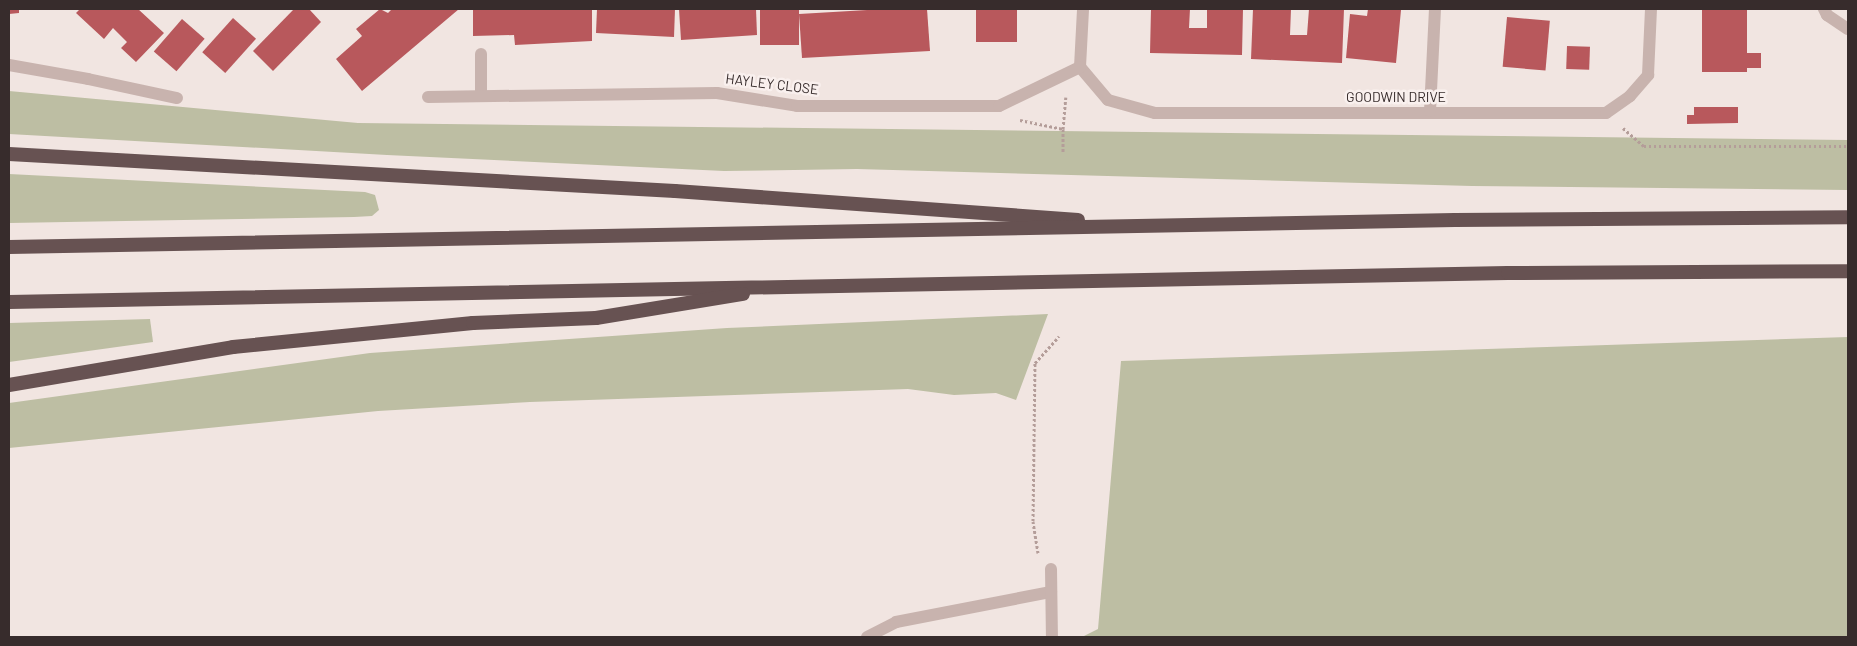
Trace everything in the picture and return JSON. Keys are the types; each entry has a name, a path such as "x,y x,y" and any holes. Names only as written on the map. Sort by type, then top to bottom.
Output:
{"highway":[{"path":"9,154 675,191 1157,226"},
{"path":"9,247 1157,226 1848,217"},
{"path":"9,302 1508,273 1848,272"},
{"path":"9,385 232,347 473,323 596,318 794,286"}],"street":[{"path":"1080,67 1083,9"},
{"path":"1430,112 1435,9"},
{"path":"1606,113 1630,96 1648,75 1651,9"},
{"path":"1824,9 1827,15 1848,29"},
{"path":"481,96 482,54"},
{"path":"9,65 177,98"},
{"name":"HAYLEY CLOSE","path":"428,97 717,93 797,106 999,106 1080,67"},
{"name":"GOODWIN DRIVE","path":"1080,67 1108,100 1155,113 1606,113"},
{"path":"1051,569 1052,637"},
{"path":"867,637 896,622 1052,592"}],"path":[{"path":"999,106 1000,116 1063,129 1063,152"},
{"path":"1606,113 1644,146 1848,146"},
{"path":"1051,569 1040,568 1033,522 1035,363 1059,336"}],"green space":[{"path":"9,91 358,123 1848,140 1848,190 1472,186 857,169 724,171 387,155 9,134"},
{"path":"9,174 365,192 375,195 379,210 372,216 354,217 9,223"},
{"path":"1048,314 1016,400 996,393 954,395 908,389 530,402 378,411 9,448 9,403 370,353 727,328"},
{"path":"150,319 153,342 9,362 9,323"},
{"path":"1848,337 1848,637 1082,637 1098,629 1121,361"}],"building":[{"path":"9,9 19,9 19,13 9,14"},
{"path":"80,9 138,9 164,33 136,62 121,48 127,42 113,28 104,39 76,13"},
{"path":"294,9 309,9 321,22 273,71 253,51"},
{"path":"380,9 388,13 392,9 459,9 362,91 336,59 362,36 356,29"},
{"path":"473,9 592,9 592,41 515,45 514,35 473,36"},
{"path":"597,9 675,9 674,37 596,33"},
{"path":"679,9 756,9 757,35 681,40"},
{"path":"760,9 799,9 799,45 760,45"},
{"path":"884,9 927,9 930,51 802,58 799,14"},
{"path":"976,9 1017,9 1017,42 976,42"},
{"path":"1151,9 1190,9 1189,28 1207,28 1207,9 1243,9 1242,55 1150,53"},
{"path":"1253,9 1291,9 1290,35 1307,35 1309,9 1344,9 1342,63 1251,59"},
{"path":"1368,9 1401,10 1396,63 1346,58 1350,14 1367,16"},
{"path":"1702,9 1747,9 1747,72 1702,72"},
{"path":"1507,17 1550,21 1545,71 1503,67"},
{"path":"233,18 256,39 225,73 202,52"},
{"path":"182,19 205,39 176,71 154,51"},
{"path":"1567,46 1590,47 1589,70 1566,69"},
{"path":"1746,53 1761,53 1761,68 1746,68"},
{"path":"1694,107 1738,107 1738,123 1687,124 1687,115 1694,115"}]}
